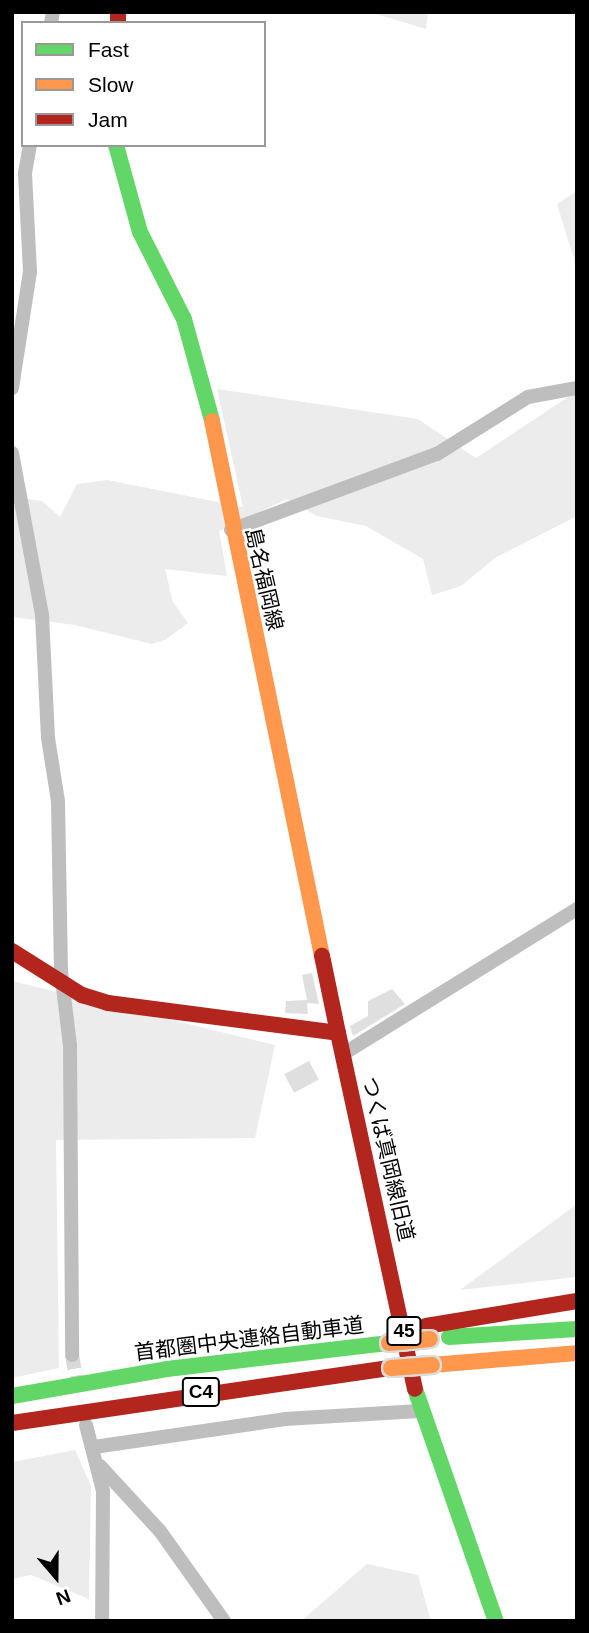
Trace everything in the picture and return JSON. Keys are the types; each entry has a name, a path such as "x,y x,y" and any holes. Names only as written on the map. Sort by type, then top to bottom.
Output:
{"main road":[{"name":"島名福岡線","path":"117,147 140,233 195,351 338,1033"},
{"path":"12,951 64,982 108,1003 338,1033"},
{"name":"つくば真岡線旧道","path":"338,1033 420,1411 496,1621"},
{"path":"428,1332 577,1300"},
{"name":"首都圏中央連絡自動車道","path":"12,1396 428,1332 577,1329"},
{"name":"C4","path":"12,1423 233,1387 577,1353"},
{"path":"432,1369 577,1367"}],"street":[{"path":"12,388 30,272 25,173 30,147"},
{"path":"12,183 25,173"},
{"path":"231,530 437,454 528,397 577,388"},
{"path":"12,453 42,615 48,738 58,801 71,1096 72,1355"},
{"path":"343,1054 577,909"},
{"path":"94,1447 285,1419 420,1411"},
{"path":"86,1425 100,1466 102,1621"},
{"path":"100,1466 160,1531 224,1621"}],"shaded area":[{"path":"369,12 428,12 426,29"},
{"path":"577,191 577,269 557,204"},
{"path":"217,389 418,419 476,458 577,391 577,516 495,558 461,586 432,595 423,559 366,526 317,516 287,499 219,531 227,576 165,569 173,602 188,623 165,640 152,644 75,625 12,617 12,497 42,501 60,517 77,484 107,480 243,507"},
{"path":"12,981 275,1045 255,1138 56,1140 59,1368 12,1378"},
{"path":"577,1204 577,1277 460,1290"},
{"path":"75,1450 91,1486 89,1599 31,1575 12,1579 12,1462"},
{"path":"367,1564 418,1575 431,1621 301,1621"}],"building":[{"path":"312,973 319,1004 307,1003 308,1014 285,1013 286,1001 307,1000 302,975"},
{"path":"392,989 405,1004 353,1036 350,1026 368,1016 368,1001"},
{"path":"309,1061 319,1080 294,1093 284,1074"}],"tunnel":[{"path":"72,1355 78,1389"}],"traffic: fast":[{"path":"117,147 140,232 184,319 212,421"},
{"path":"449,1337 577,1329"},
{"path":"12,1396 167,1369 389,1343"},
{"path":"415,1389 496,1621"}],"traffic: slow":[{"path":"212,421 322,956"},
{"path":"389,1343 430,1339"},
{"path":"432,1365 577,1353"},
{"path":"391,1368 432,1365"}],"traffic: jam":[{"path":"118,12 118,21"},
{"path":"12,951 82,995 108,1003 338,1033 322,956"},
{"path":"338,1033 415,1389"},
{"path":"426,1326 577,1301"},
{"path":"12,1423 391,1368"}]}
